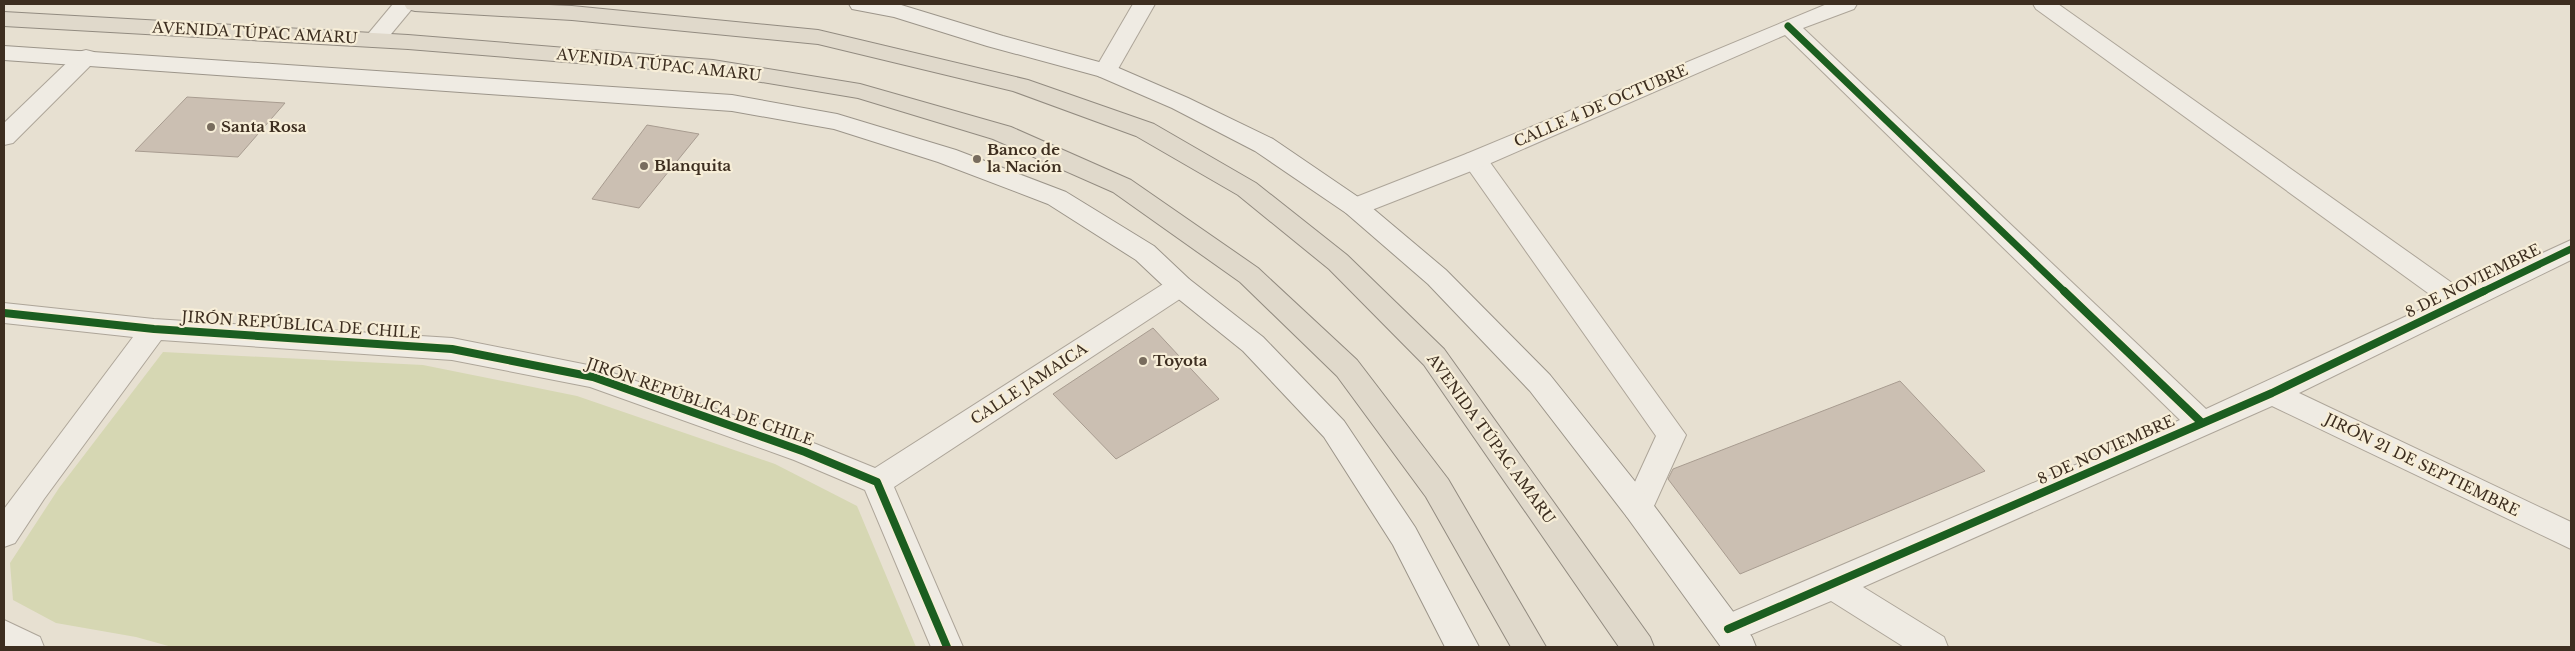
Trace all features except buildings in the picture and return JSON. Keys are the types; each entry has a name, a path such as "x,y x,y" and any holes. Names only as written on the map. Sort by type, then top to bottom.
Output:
{"highway":[{"name":"AVENIDA TÚPAC AMARU","path":"415,4 572,13 818,37 1020,85 1145,130 1247,189 1338,262 1434,357 1638,647"},
{"name":"AVENIDA TÚPAC AMARU","path":"4,19 374,40 713,68 860,90 1002,133 1122,186 1249,275 1347,368 1438,488 1530,647"}],"street":[{"path":"374,40 405,4"},
{"path":"860,4 898,11 995,41 1106,71 1180,103 1264,145 1355,207 1437,277 1540,383 1638,508 1734,638"},
{"path":"1106,71 1144,4"},
{"name":"CALLE 4 DE OCTUBRE","path":"1355,207 1475,160 1788,26 1846,4"},
{"path":"2044,4 2460,302"},
{"path":"1788,26 2202,423"},
{"name":"AVENIDA TÚPAC AMARU","path":"4,53 86,57 732,103 837,122 946,156 1056,198 1145,253 1180,286 1253,344 1334,428 1404,536 1462,647"},
{"path":"4,137 86,57"},
{"path":"1475,160 1671,435 1638,508"},
{"name":"8 DE NOVIEMBRE","path":"1734,638 1834,585 2272,393 2571,249"},
{"name":"CALLE JAMAICA","path":"877,482 1180,286"},
{"name":"JIRÓN REPÚBLICA DE CHILE","path":"4,314 154,329 452,349 593,377 805,452 877,482"},
{"path":"4,534 33,490 154,329"},
{"name":"JIRÓN 21 DE SEPTIEMBRE","path":"2272,393 2571,536"},
{"path":"877,482 947,647"},
{"path":"1834,585 1932,647"},
{"path":"4,635 19,645 28,647"}],"green space":[{"path":"163,352 423,365 577,396 775,464 857,506 916,647 172,647 136,637 56,623 13,600 10,563 59,488"}],"cycle path":[{"path":"1788,26 2202,423"},
{"path":"1728,629 2272,393 2571,249"},
{"path":"4,313 154,329 452,349 593,377 805,452 877,482 947,647"}],"place":[{"name":"Santa Rosa","path":"211,127"},
{"name":"Banco de la Nación","path":"977,159"},
{"name":"Blanquita","path":"644,166"},
{"name":"Toyota","path":"1143,361"}]}
